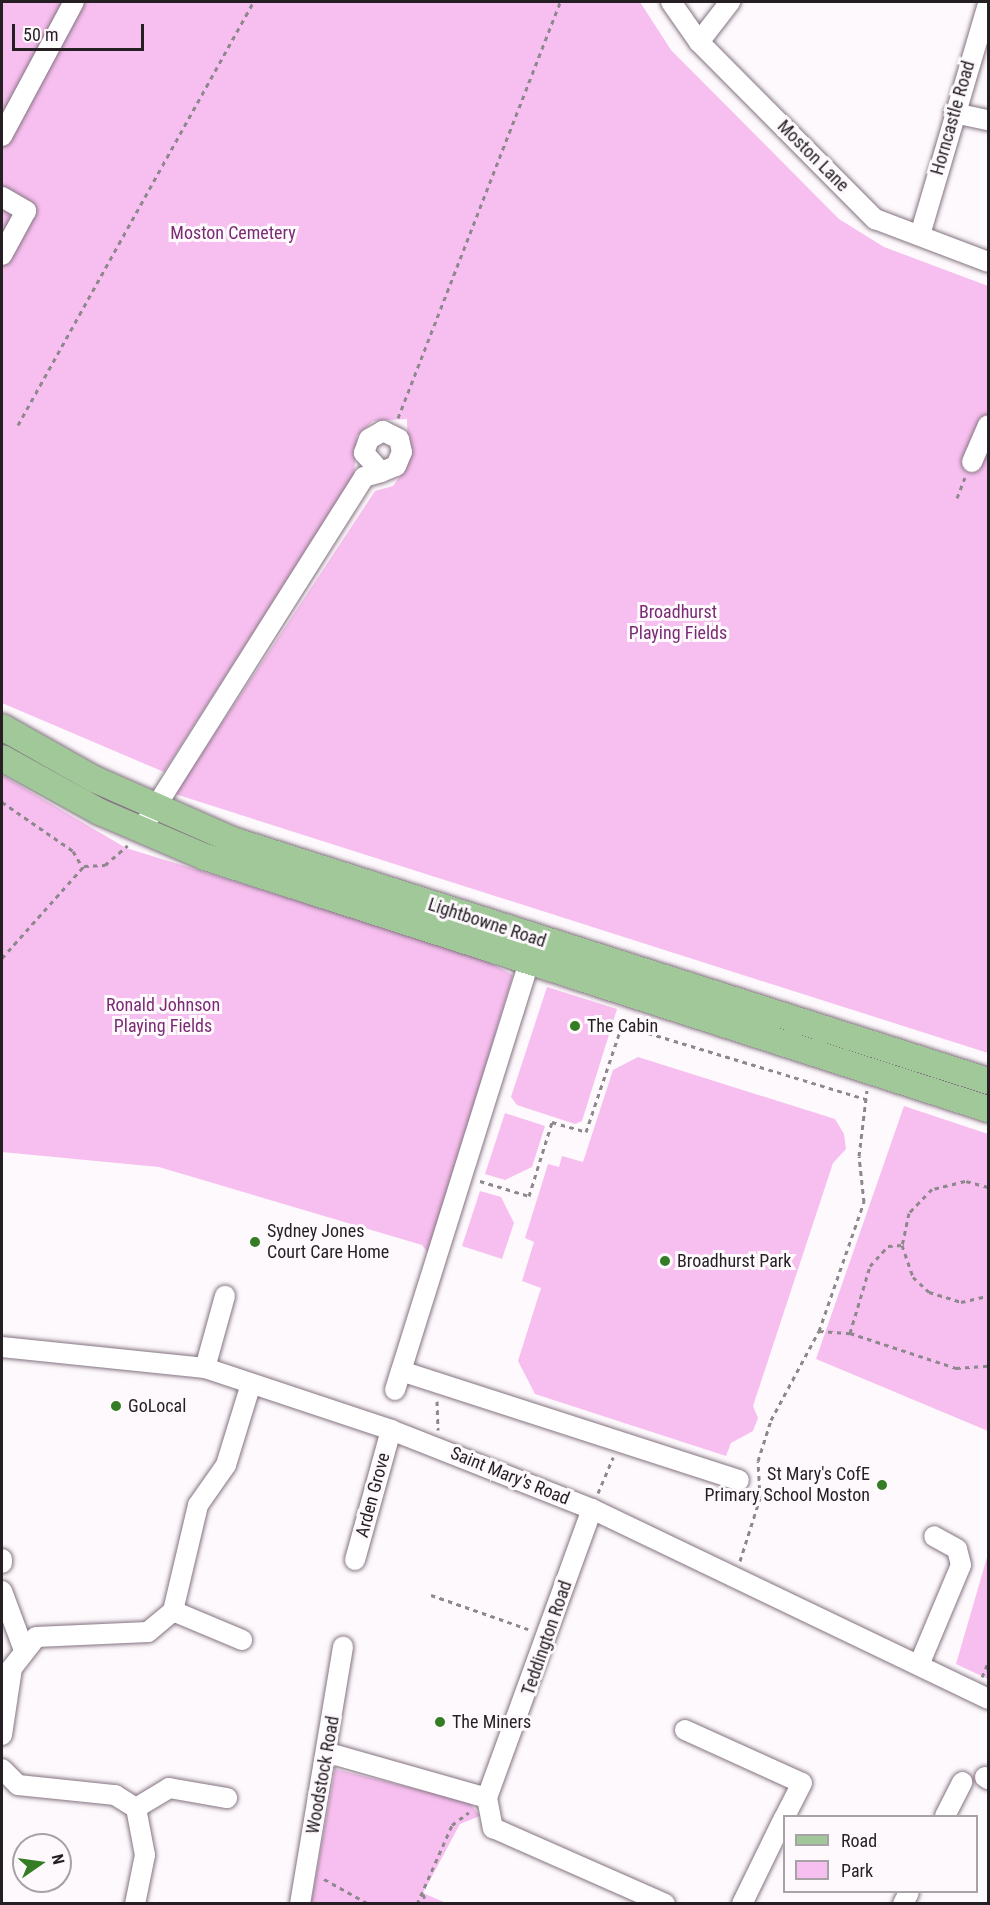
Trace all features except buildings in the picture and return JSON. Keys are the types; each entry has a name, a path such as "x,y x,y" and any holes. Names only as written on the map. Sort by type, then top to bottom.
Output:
{"main road":[{"name":"Lightbowne Road","path":"2,727 33,746 153,805 232,840 873,1072 988,1109"},
{"name":"Lightbowne Road","path":"10,763 141,830 205,857 988,1081"}],"street":[{"path":"2,136 75,2"},
{"name":"Moston Lane","path":"671,2 699,42 875,219 988,262"},
{"path":"699,42 730,2"},
{"name":"Horncastle Road","path":"920,235 954,112 988,4"},
{"path":"954,112 988,120"},
{"path":"2,197 26,211 2,255"},
{"path":"972,462 988,424"},
{"path":"141,830 153,805 370,470 365,446 375,432 392,434 402,452 396,466 370,470"},
{"path":"10,763 33,746"},
{"path":"395,1390 464,1176 532,949"},
{"path":"205,1368 225,1296"},
{"name":"Saint Mary's Road","path":"2,1347 205,1368 250,1387 391,1430 592,1509 736,1574 988,1699"},
{"path":"401,1371 739,1480"},
{"path":"2,1735 12,1668 24,1650 44,1636 148,1632 173,1611 198,1505 226,1465 250,1387"},
{"name":"Arden Grove","path":"355,1560 391,1430"},
{"name":"Teddington Road","path":"487,1798 548,1636 592,1509"},
{"path":"919,1665 961,1565 957,1549 934,1536"},
{"path":"2,1591 24,1650"},
{"path":"173,1611 242,1640"},
{"name":"Woodstock Road","path":"300,1904 329,1753 343,1647"},
{"path":"685,1730 802,1783 786,1815"},
{"path":"329,1753 487,1798 493,1828 665,1904"},
{"path":"2,1769 18,1785 115,1795 136,1808 145,1855 135,1904"},
{"path":"953,1812 962,1782"},
{"path":"136,1808 169,1788 227,1798"},
{"path":"742,1904 783,1821"}],"path":[{"path":"18,425 253,2"},
{"path":"392,434 560,2"},
{"path":"2,802 73,851 83,868"},
{"path":"2,958 83,868 105,865 141,830"},
{"path":"464,1176 529,1196 552,1122 586,1132 622,1025 865,1099"},
{"path":"736,1574 760,1498 758,1461 771,1419 819,1331 864,1202 859,1156 865,1099 873,1072"},
{"path":"988,1186 965,1181 932,1189 909,1213 902,1245 908,1267 929,1292 961,1302 988,1296"},
{"path":"850,1334 870,1266 888,1246 902,1245"},
{"path":"819,1331 850,1334 956,1368 988,1366"},
{"path":"432,1445 440,1424 436,1398"},
{"path":"592,1509 613,1455"},
{"path":"431,1595 548,1636"},
{"path":"417,1904 452,1825 487,1798"},
{"path":"306,1870 369,1904"},
{"path":"423,1893 427,1904"}],"green space":[{"name":"Broadhurst Playing Fields","path":"2,2 640,2 671,50 839,219 884,247 988,286 988,1053 175,794 375,491 393,486 408,465 407,419 373,421 357,436 354,475 164,772 2,703"},
{"name":"Ronald Johnson Playing Fields","path":"2,775 126,848 477,956 513,975 429,1254 422,1245 159,1167 2,1152"},
{"path":"547,987 617,1009 582,1121 575,1124 517,1105 511,1097"},
{"name":"Broadhurst Park","path":"638,1057 835,1119 844,1134 846,1149 833,1163 753,1406 758,1418 753,1431 731,1443 726,1456 535,1394 518,1361 541,1288 522,1281 534,1242 525,1238 548,1164 559,1167 562,1156 583,1162 613,1070"},
{"path":"904,1106 988,1134 988,1431 816,1359"},
{"path":"505,1113 545,1126 532,1167 505,1180 485,1174"},
{"path":"480,1191 501,1197 514,1223 502,1259 462,1246"},
{"path":"988,1554 988,1679 956,1664"},
{"path":"335,1769 469,1802 480,1816 460,1824 423,1893 446,1903 311,1904"}],"place":[{"name":"The Cabin","path":"575,1026"},
{"name":"Sydney Jones Court Care Home","path":"255,1242"},
{"name":"Broadhurst Park","path":"665,1261"},
{"name":"GoLocal","path":"116,1406"},
{"name":"St Mary's CofE Primary School Moston","path":"882,1485"},
{"name":"The Miners","path":"440,1722"}],"park label":[{"name":"Moston Cemetery","path":"233,233"}]}
